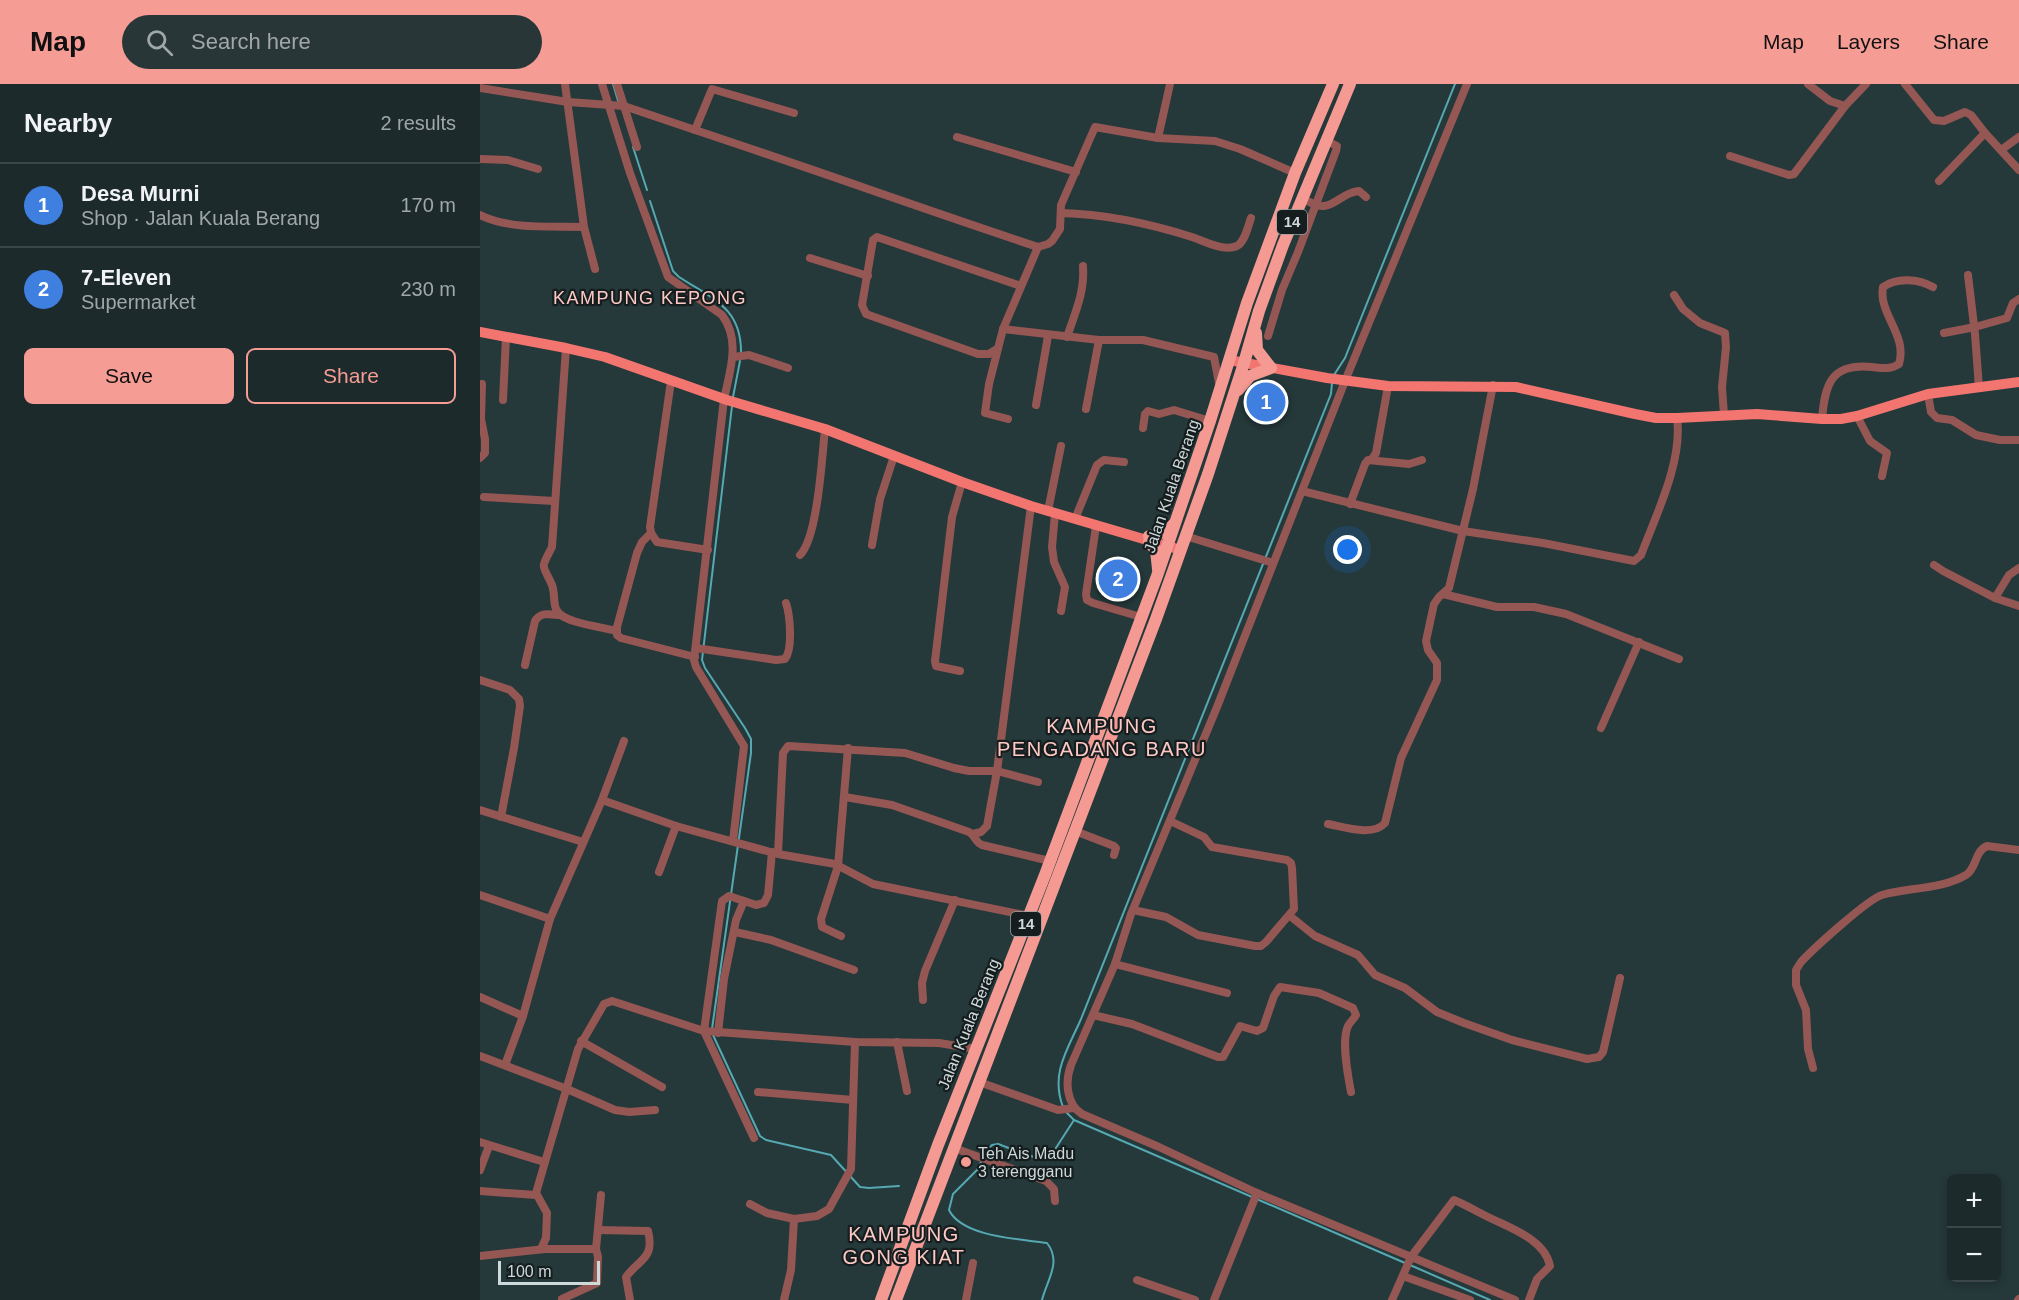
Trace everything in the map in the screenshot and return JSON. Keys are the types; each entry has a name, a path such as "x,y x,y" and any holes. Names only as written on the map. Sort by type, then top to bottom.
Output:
{"highway":[{"name":"Jalan Kuala Berang","path":"896,1300 1156,619 1174,588 1179,544 1176,521 1247,303 1295,173 1333,84"},
{"name":"Jalan Kuala Berang","path":"881,1300 1157,576 1179,544 1206,495 1208,474 1268,285 1301,198 1350,84"},
{"path":"1247,303 1257,303 1261,290 1268,285"},
{"path":"1227,413 1244,381 1258,372 1271,368 1257,350 1259,311"},
{"path":"1157,576 1159,567 1156,549 1149,539 1167,532 1176,521"}],"main road":[{"path":"480,332 605,357 726,400 825,429 1031,506 1096,526 1179,544"},
{"path":"1229,360 1343,381 1388,386 1493,385 1540,391 1656,418 1757,414 1822,419 1857,416 1928,394 2019,382"}],"street":[{"path":"564,84 584,227 595,269"},
{"path":"602,84 630,173 668,277 722,315 728,323 731,334 733,357 708,550 701,649 695,657 696,667 744,746 737,842"},
{"path":"616,84 637,147"},
{"path":"1158,138 1170,84"},
{"path":"1072,1109 1067,1076 1116,964 1133,910 1271,562 1302,491 1343,381 1467,84"},
{"path":"1808,84 1830,101 1845,106"},
{"path":"1730,156 1788,175 1794,174 1845,106 1866,84"},
{"path":"1905,84 1934,120 1944,121 1965,112 1971,115 2019,170"},
{"path":"480,88 568,102 623,106 1038,247 1052,241 1060,229 1062,205 1095,127 1158,138 1215,141 1240,149 1295,173"},
{"path":"695,130 712,89 794,113"},
{"path":"1939,181 1985,133"},
{"path":"957,137 1076,172"},
{"path":"2001,150 2019,137"},
{"path":"1268,336 1282,290 1336,151 1335,143 1325,140"},
{"path":"480,159 508,160 538,169"},
{"path":"1301,198 1325,206 1353,192 1359,191 1366,197"},
{"path":"1060,213 1087,214 1171,230 1220,246 1230,247 1242,242 1251,218"},
{"path":"480,215 499,222 522,225 584,227"},
{"path":"997,349 989,354 978,354 866,314 862,305 873,240 876,237 1021,286"},
{"path":"1283,245 1298,252"},
{"path":"1008,418 985,413 989,384 1003,329 1038,247"},
{"path":"810,258 868,276"},
{"path":"1067,337 1083,292 1083,266"},
{"path":"1968,275 1975,327 1978,388"},
{"path":"1822,419 1824,395 1840,372 1858,366 1890,369 1896,367 1901,361 1900,340 1884,305 1883,287 1893,282 1912,280 1933,287"},
{"path":"1268,285 1282,290"},
{"path":"1674,296 1683,309 1700,322 1725,333 1722,387 1724,415"},
{"path":"1944,333 2007,318 2013,303 2019,299"},
{"path":"1003,329 1048,336 1099,340 1143,340 1214,357 1218,368 1220,390"},
{"path":"1036,405 1048,336"},
{"path":"503,400 506,337"},
{"path":"1086,409 1099,340"},
{"path":"566,348 552,547 543,564 553,590 554,604 562,618 616,631 621,638 695,657"},
{"path":"733,357 749,355 788,368"},
{"path":"671,381 652,507 651,533 657,542 708,550"},
{"path":"480,458 484,453 485,439 481,418 482,384"},
{"path":"1328,824 1368,830 1378,828 1385,823 1402,753 1437,680 1437,663 1428,650 1426,641 1434,604 1438,597 1449,588 1473,489 1493,385"},
{"path":"1350,504 1365,464 1376,453 1388,386"},
{"path":"1928,394 1931,412 1937,418 1952,420 1976,435 2000,440 2019,440"},
{"path":"1143,428 1145,414 1148,411 1159,414 1174,410 1210,421"},
{"path":"1857,416 1870,441 1887,453 1882,477"},
{"path":"1302,491 1462,531 1543,543 1634,561 1641,555 1673,466 1679,438 1677,418"},
{"path":"800,555 808,546 819,487 825,429"},
{"path":"1060,446 1052,512 1052,547 1054,562 1065,587 1061,611"},
{"path":"872,544 880,499 894,456"},
{"path":"1372,459 1409,464 1422,460"},
{"path":"1075,519 1097,465 1104,460 1124,462"},
{"path":"960,671 936,666 935,661 952,517 962,482"},
{"path":"484,497 554,501"},
{"path":"845,797 891,805 973,834 981,832 987,826 997,771 1031,506"},
{"path":"1096,526 1087,600 1141,617"},
{"path":"616,631 637,553 642,542 651,533"},
{"path":"1179,544 1271,562"},
{"path":"1934,565 1995,598 2019,606"},
{"path":"1995,598 2008,575 2019,568"},
{"path":"1443,594 1497,607 1520,606 1551,610 1586,621 1679,659"},
{"path":"701,649 776,660 785,659 789,651 789,618 786,603"},
{"path":"525,664 538,616 559,615"},
{"path":"1601,728 1639,642"},
{"path":"480,680 510,690 519,699 514,748 501,817"},
{"path":"505,1065 523,1016 550,919 602,800 624,741"},
{"path":"754,1138 711,1032 721,907 725,897 740,899 759,906 768,895 775,853 784,749 795,745 905,753 969,771 997,771 1038,782"},
{"path":"841,936 825,930 821,924 838,866 848,748"},
{"path":"602,800 676,826 775,853 838,866 873,884 1029,916"},
{"path":"480,810 583,842"},
{"path":"1133,910 1166,918 1198,935 1255,946 1261,946 1266,942 1290,916 1295,903 1291,863 1287,860 1212,847 1204,837 1170,821"},
{"path":"659,872 676,826"},
{"path":"1074,831 1114,846 1116,848 1114,855"},
{"path":"973,834 977,843 982,845 1050,861"},
{"path":"1813,1068 1808,1049 1806,1010 1796,985 1796,970 1801,962 1874,898 1897,891 1928,888 1965,875 1971,869 1979,852 1987,846 2019,850"},
{"path":"480,894 550,919"},
{"path":"711,1032 735,932 740,899"},
{"path":"922,1000 925,971 955,900"},
{"path":"1290,916 1315,936 1358,955 1375,975 1405,988 1437,1012 1512,1040 1587,1059 1599,1057 1603,1052 1620,978"},
{"path":"735,932 771,940 854,970"},
{"path":"1116,964 1227,993"},
{"path":"1093,1015 1132,1024 1223,1057 1240,1026 1257,1031 1263,1028 1274,996 1280,987 1319,993 1356,1011 1346,1032 1346,1065 1351,1092"},
{"path":"480,997 523,1016"},
{"path":"540,1249 546,1238 546,1213 536,1195 544,1162 581,1041 604,1004 612,1001 711,1032 855,1042 939,1043 976,1049"},
{"path":"581,1041 662,1087"},
{"path":"750,1204 766,1213 794,1219 824,1214 829,1209 851,1169 855,1042"},
{"path":"897,1042 907,1090"},
{"path":"480,1056 621,1112 655,1110"},
{"path":"979,1082 1058,1110 1072,1109 1159,1146 1408,1266 1470,1300"},
{"path":"758,1092 853,1100"},
{"path":"480,1142 544,1162"},
{"path":"480,1170 489,1146"},
{"path":"954,1148 1046,1181 1054,1189 1055,1201"},
{"path":"480,1191 536,1195"},
{"path":"562,1299 597,1283 596,1250 601,1195"},
{"path":"1214,1300 1257,1195"},
{"path":"1392,1300 1408,1266 1454,1200 1518,1232 1533,1242 1548,1258 1550,1266 1537,1279 1529,1300"},
{"path":"784,1300 791,1270 794,1219"},
{"path":"598,1230 648,1231 650,1244 648,1254 643,1262 626,1277 630,1300"},
{"path":"480,1257 540,1249 596,1250"},
{"path":"966,1300 973,1263"},
{"path":"1408,1266 1515,1300"},
{"path":"1137,1280 1195,1300"}],"waterway":[{"path":"613,84 619,104"},
{"path":"1334,375 1345,358 1455,84"},
{"path":"633,147 647,190"},
{"path":"650,201 673,271 714,299 731,315 737,326 741,354"},
{"path":"733,397 740,361"},
{"path":"1063,1107 1058,1083 1066,1051 1081,1019 1331,394 1332,383"},
{"path":"712,1029 751,753 751,739 702,660 732,406"},
{"path":"713,1035 760,1136 766,1140 831,1155 860,1187 899,1186"},
{"path":"1066,1112 1074,1120 1405,1263"},
{"path":"1042,1300 1053,1264 1053,1257 1047,1243 1008,1238 979,1231 966,1226 949,1210 953,1194 977,1170 992,1145 998,1144 1033,1157 1046,1157 1052,1154 1074,1120"},
{"path":"1410,1265 1490,1300"}],"place":[{"name":"Desa Murni","path":"1266,402"},
{"name":"7-Eleven","path":"1118,579"},
{"name":"Teh Ais Madu 3 terengganu","path":"966,1162"}],"district":[{"name":"KAMPUNG KEPONG","path":"650,298"},
{"name":"KAMPUNG PENGADANG BARU","path":"1102,738"},
{"name":"KAMPUNG GONG KIAT","path":"904,1246"}]}
